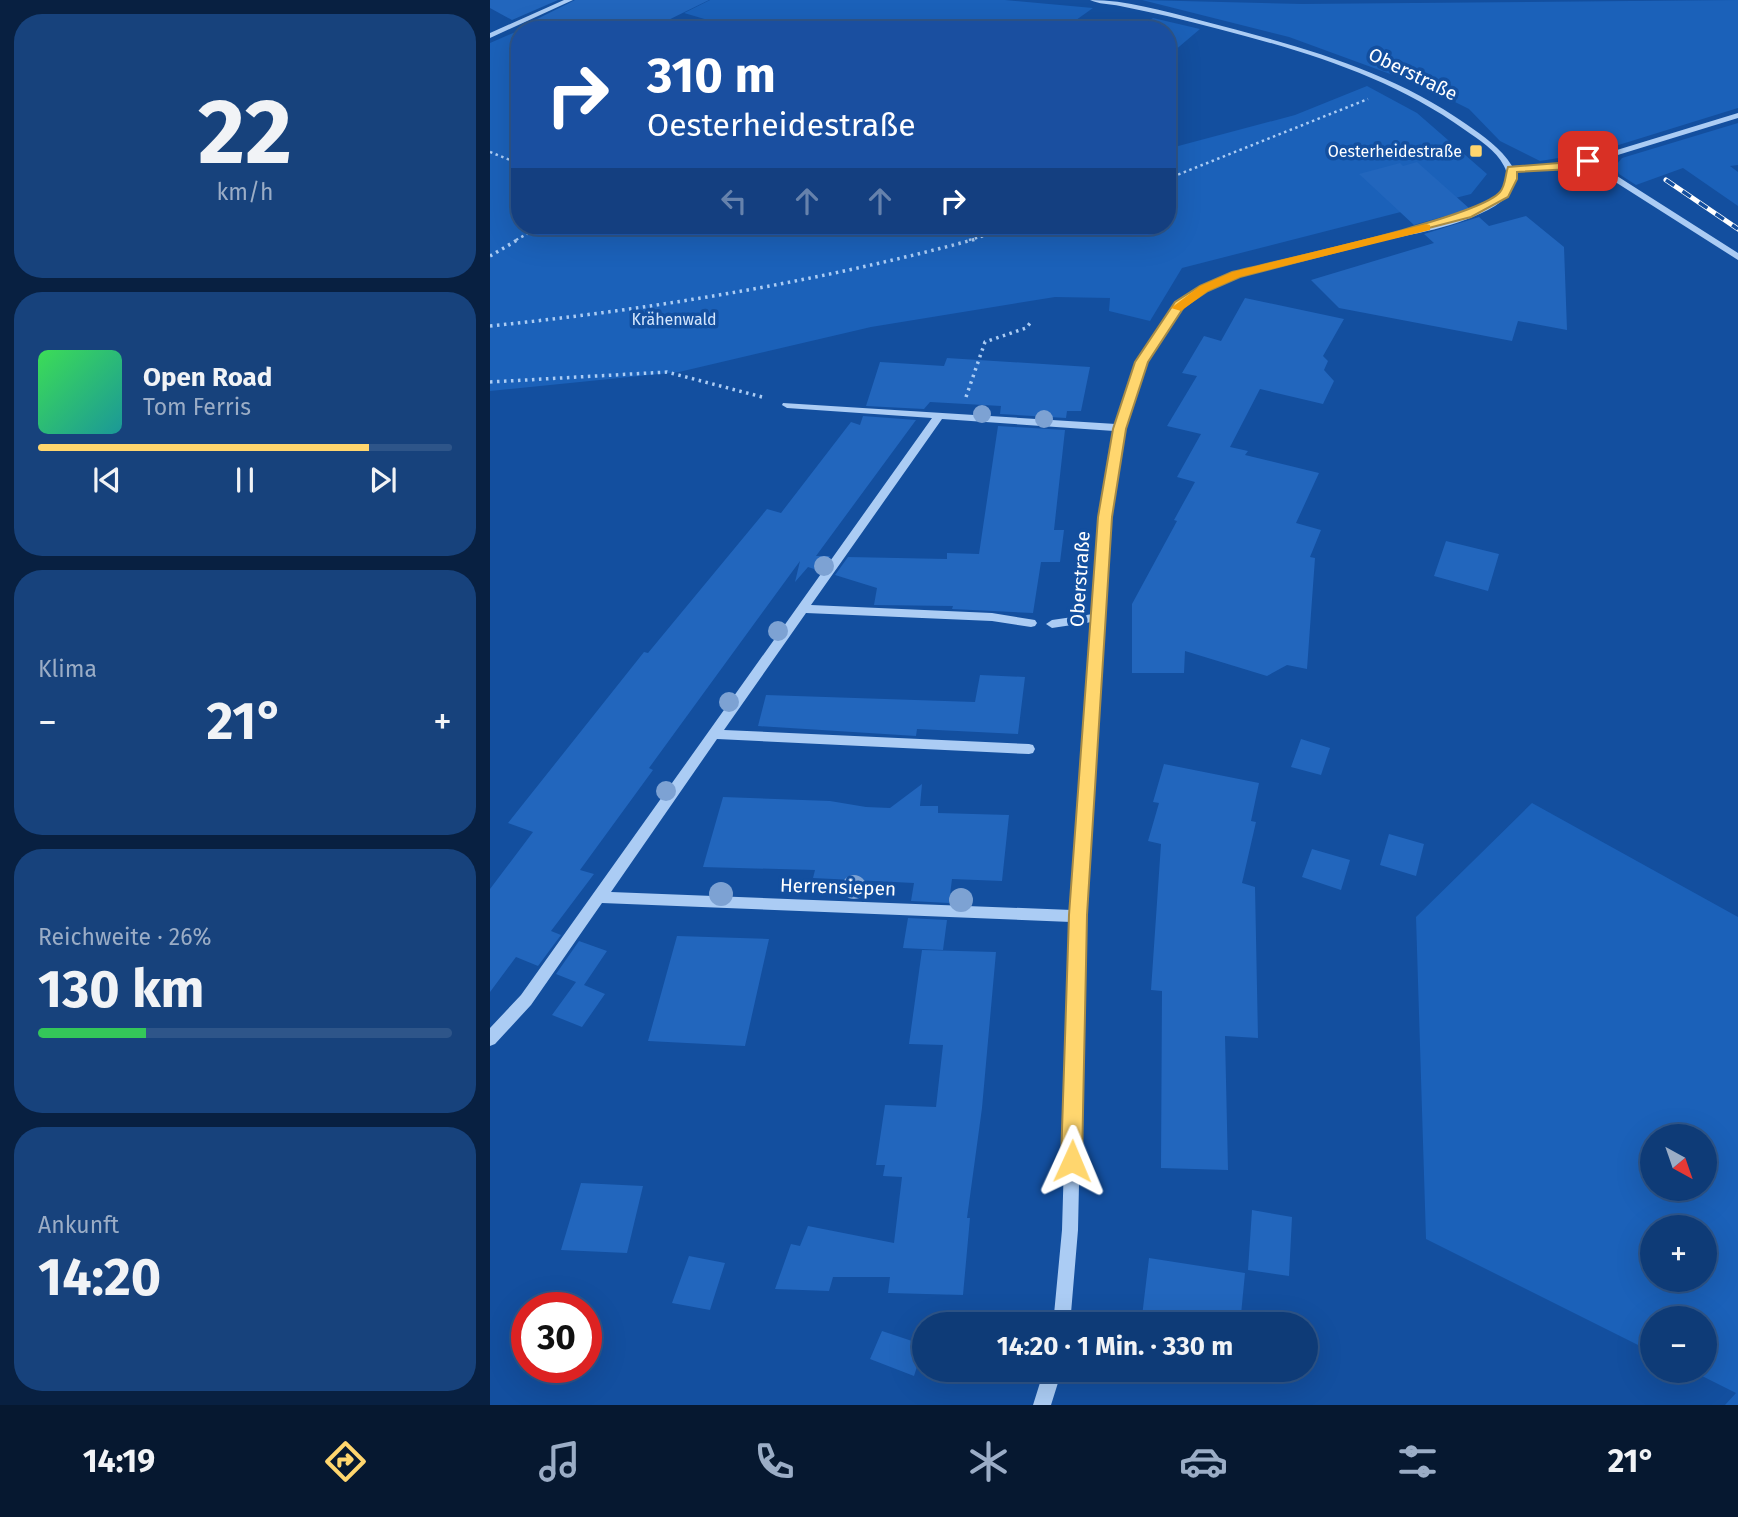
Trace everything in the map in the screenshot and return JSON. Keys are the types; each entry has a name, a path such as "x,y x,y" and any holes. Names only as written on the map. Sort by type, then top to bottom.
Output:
{"street":[{"path":"523,21 570,0"},
{"name":"Oberstraße","path":"1061,1312 1070,1230 1078,915 1105,517 1120,429 1141,362 1180,304 1204,288 1236,275 1467,215 1504,195 1512,179 1511,170 1494,148 1452,115 1364,72 1297,48 1226,28 1093,0"},
{"path":"490,36 511,27"},
{"path":"1511,170 1572,166 1738,115"},
{"path":"1588,161 1738,257"},
{"path":"787,405 1120,429"},
{"path":"490,1039 526,1000 939,416"},
{"path":"804,609 992,617 1031,623"},
{"path":"1052,624 1098,617"},
{"path":"714,734 1029,749"},
{"name":"Herrensiepen","path":"597,897 1078,915"},
{"path":"1042,1405 1049,1382"}],"path":[{"path":"1176,175 1351,107"},
{"path":"490,152 511,160"},
{"path":"490,256 526,235"},
{"path":"490,326 655,305 771,286 849,271 988,235"},
{"path":"960,418 985,342 1001,334 1026,328 1031,322"},
{"path":"490,382 667,372 787,405"}],"green space":[{"path":"710,0 1005,0 1093,8 1075,21 711,21 684,13"},
{"path":"1142,0 1302,4 1738,0 1738,108 1596,152 1540,161 1500,141 1469,109 1423,86 1289,37"},
{"path":"1176,23 1200,29 1176,49"},
{"name":"Krähenwald","path":"511,34 511,235 1176,235 1176,147 1295,115 1367,86 1417,113 1487,174 1471,194 1182,268 1150,321 1109,311 1110,298 1055,297 871,327 679,372 490,391 490,43"},
{"path":"1738,123 1738,165 1730,166 1738,172 1738,206 1683,168 1636,185 1619,174 1616,165 1622,158"},
{"path":"1532,803 1738,917 1738,1405 1725,1405 1736,1393 1716,1383 1717,1306 1640,1306 1640,1346 1426,1239 1416,917"}],"building":[{"path":"490,0 558,0 512,20 490,8"},
{"path":"575,0 709,0 666,21 533,21"},
{"path":"1417,162 1470,209 1414,225 1359,174 1400,163 1403,166"},
{"path":"1526,216 1564,247 1567,330 1518,321 1512,341 1339,308 1311,280 1434,243 1424,234 1479,217 1489,226"},
{"path":"1245,298 1344,319 1323,356 1328,361 1324,370 1334,381 1323,404 1260,389 1230,447 1248,451 1245,455 1319,473 1296,523 1321,530 1310,557 1315,558 1307,669 1287,665 1267,676 1185,651 1184,673 1132,673 1132,604 1195,482 1177,477 1201,434 1167,426 1197,376 1182,373 1204,336 1221,341"},
{"path":"947,358 1090,367 1081,411 1067,411 1066,418 1000,414 1001,406 930,402 924,409 866,406 880,362 944,366"},
{"path":"863,416 916,420 816,556 830,556 820,571 808,567 795,582 800,561 649,768 653,770 580,870 594,874 551,931 561,935 538,966 516,957 490,992 490,889 533,832 508,823 644,652 648,653 767,509 781,513 851,422 860,425"},
{"path":"998,426 1065,430 1054,530 1064,530 1060,562 1041,562 1033,613 952,609 953,606 874,605 877,588 835,575 848,557 947,559 947,553 979,554"},
{"path":"1446,541 1499,554 1488,591 1434,576"},
{"path":"980,675 1025,677 1018,734 917,729 916,736 758,726 766,695 975,702"},
{"path":"1301,739 1330,748 1321,775 1291,767"},
{"path":"1164,764 1259,783 1251,821 1256,822 1242,883 1255,887 1258,1038 1225,1036 1228,1170 1161,1168 1162,991 1151,990 1161,844 1148,841 1159,803 1153,802"},
{"path":"922,784 920,806 938,806 938,813 1009,815 1002,881 952,879 949,903 911,901 914,883 813,878 815,870 703,867 723,797 830,801 890,808"},
{"path":"1389,834 1424,844 1416,876 1380,865"},
{"path":"1312,849 1350,860 1341,890 1302,877"},
{"path":"908,918 947,920 943,950 903,948"},
{"path":"677,936 769,939 745,1046 648,1041"},
{"path":"579,941 607,951 584,985 605,994 582,1027 552,1015 576,982 556,974"},
{"path":"922,950 996,952 982,1108 967,1218 970,1218 963,1295 888,1293 890,1277 833,1277 829,1291 775,1289 791,1244 800,1246 808,1226 894,1243 902,1177 883,1176 885,1165 876,1165 885,1105 936,1107 943,1045 909,1044"},
{"path":"581,1183 643,1186 627,1253 561,1250"},
{"path":"1252,1210 1292,1217 1289,1276 1248,1270"},
{"path":"689,1256 725,1263 710,1310 672,1303"},
{"path":"1149,1258 1245,1273 1241,1312 1143,1312"},
{"path":"882,1331 912,1341 912,1375 870,1359"}],"railway":[{"path":"1666,180 1738,229"}],"slow traffic":[{"path":"1177,308 1204,288 1236,275 1426,227"}],"place":[{"name":"Oesterheidestraße","path":"1476,151"}],"route":[{"path":"1072,1161 1078,915 1105,517 1120,429 1141,362 1180,304 1204,288 1236,275 1467,215 1504,195 1512,179 1511,170 1572,166 1588,161"}]}
